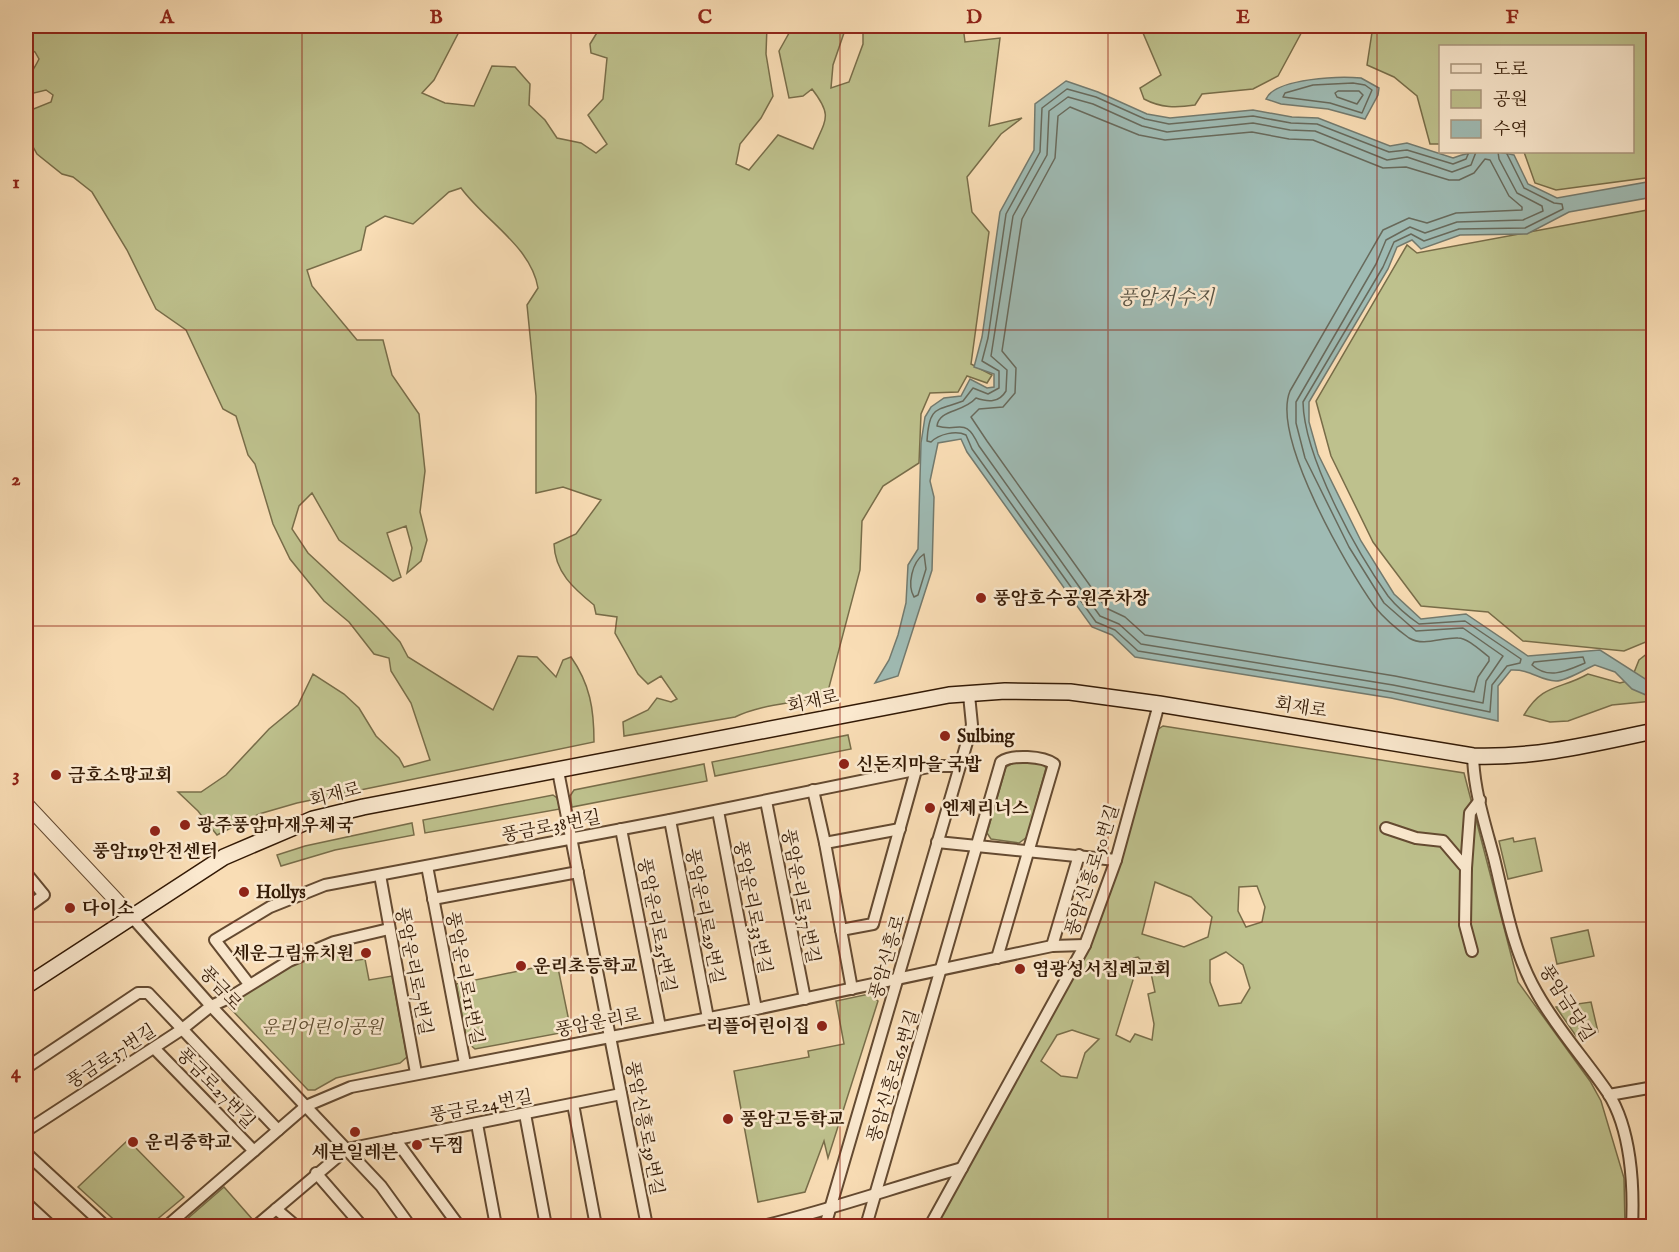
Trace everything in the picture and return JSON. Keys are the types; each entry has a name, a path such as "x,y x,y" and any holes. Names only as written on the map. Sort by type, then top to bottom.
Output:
{"main road":[{"name":"회재로","path":"26,986 224,857 313,819 949,695 1050,691 1159,704 1473,756 1549,754 1653,731"}],"street":[{"name":"풍암신흥로","path":"825,1227 972,725 969,696"},
{"name":"풍암신흥로50번길","path":"930,1227 1085,945 1116,860 1159,704"},
{"name":"풍암금당길","path":"1473,756 1474,777 1512,932 1525,968 1536,992 1556,1023 1609,1095 1629,1156 1632,1227"},
{"name":"풍암신흥로62번길","path":"876,1192 979,846 1001,762 1007,758 1047,759 1054,764 1029,850"},
{"name":"풍금로38번길","path":"249,984 215,940 270,907 325,885 718,811 934,766 959,766"},
{"path":"841,930 873,924 916,770"},
{"name":"풍암신흥로39번길","path":"558,771 647,1227"},
{"path":"813,790 852,989"},
{"path":"1472,951 1464,925 1466,868 1470,813 1480,800"},
{"name":"풍암운리로37번길","path":"766,801 805,999"},
{"name":"풍금로","path":"26,804 211,1006 381,1186 410,1227"},
{"name":"풍암운리로33번길","path":"718,811 756,1009"},
{"name":"풍암운리로29번길","path":"670,820 708,1018"},
{"path":"1386,828 1416,838 1443,841 1466,868"},
{"name":"풍암운리로25번길","path":"621,829 660,1027"},
{"path":"825,843 900,829"},
{"path":"938,842 1116,860"},
{"path":"997,958 1029,850"},
{"path":"1052,946 1079,855"},
{"name":"풍암운리로11번길","path":"427,866 465,1064"},
{"name":"풍암운리로11번길","path":"433,899 578,872"},
{"path":"26,873 44,895 26,908"},
{"name":"풍암운리로7번길","path":"380,875 388,929 416,1072"},
{"path":"211,1006 229,998 289,961 334,942 388,929"},
{"name":"풍암운리로","path":"306,1106 351,1087 416,1072 756,1009 1052,946 1085,945"},
{"name":"풍금로27번길","path":"26,1068 138,993 148,993 278,1130"},
{"name":"풍금로37번길","path":"26,1131 182,1030 211,1006"},
{"name":"풍금로27번길","path":"154,1048 254,1151"},
{"path":"1609,1095 1653,1088"},
{"name":"풍금로24번길","path":"347,1149 621,1094"},
{"path":"573,1104 596,1227"},
{"name":"풍금로27번길","path":"167,1227 306,1106"},
{"path":"525,1114 546,1227"},
{"path":"477,1124 496,1225 481,1227"},
{"path":"395,1139 459,1227"},
{"path":"256,1227 316,1173 347,1149"},
{"path":"26,1153 105,1227"},
{"path":"762,1227 830,1210 876,1192 962,1168"},
{"path":"316,1173 362,1227"},
{"path":"866,1227 876,1192"},
{"path":"26,1203 51,1227"},
{"path":"276,1209 296,1227"},
{"path":"33,1227 41,1218"}],"green space":[{"path":"26,26 462,26 434,80 422,93 445,103 474,106 492,66 515,67 530,84 529,105 545,120 557,138 581,143 596,153 607,144 588,115 603,99 607,58 591,53 590,44 601,26 767,26 766,54 773,96 761,118 740,144 736,164 749,170 778,135 813,149 824,124 823,106 812,89 803,96 789,98 779,51 793,26 839,26 845,30 833,65 831,88 849,82 863,44 863,26 963,26 965,42 1000,38 989,126 1022,118 1001,134 967,177 972,212 989,232 971,364 992,375 987,383 967,376 958,392 930,393 921,414 919,463 883,486 862,521 860,570 827,695 769,706 735,717 624,736 623,722 648,710 657,698 671,702 677,699 661,676 648,684 638,674 615,633 617,617 596,614 594,605 566,579 558,563 554,544 576,534 601,500 563,487 536,493 536,396 527,305 538,288 534,273 517,247 461,188 449,192 413,224 385,216 366,227 361,250 307,270 312,286 357,340 383,340 392,375 419,414 425,471 420,512 427,540 421,561 407,573 412,548 406,526 387,533 401,577 393,581 339,540 312,493 299,506 292,529 308,553 378,618 400,642 408,657 493,710 518,656 537,657 556,677 563,660 571,657 583,677 590,697 594,742 297,803 259,814 217,835 198,811 178,792 201,792 226,775 269,729 298,705 313,674 344,694 359,708 376,736 399,758 404,767 430,760 411,703 391,671 389,658 374,654 349,622 324,601 290,559 273,524 255,464 248,455 236,416 223,409 186,330 156,309 127,250 92,192 73,177 62,174 37,154 26,134 26,112 51,102 53,95 46,90 30,94 28,90 27,82 39,59 35,52 26,47"},
{"path":"1140,26 1305,26 1278,76 1253,89 1202,94 1195,105 1175,107 1163,106 1144,99 1140,88 1161,75"},
{"path":"1373,26 1653,26 1653,177 1556,190 1535,183 1524,153 1634,153 1634,45 1439,45 1439,144 1430,144 1417,96 1394,77 1367,65"},
{"path":"1653,209 1653,639 1624,651 1523,641 1488,612 1421,606 1373,542 1331,456 1316,401 1407,245 1417,253"},
{"path":"1653,649 1653,701 1612,705 1568,721 1550,722 1524,715 1545,692 1588,674 1620,683 1631,680 1639,660"},
{"path":"1163,726 1464,773 1518,982 1590,1081 1601,1101 1624,1178 1625,1226 936,1226 1089,947 1119,864 1157,730","holes":["1155,882 1191,897 1212,917 1208,937 1184,947 1142,934","1257,886 1265,907 1262,922 1246,927 1238,911 1239,887","1226,952 1243,965 1250,988 1241,1003 1219,1006 1210,982 1210,960","1138,957 1151,973 1155,992 1148,994 1154,1024 1152,1040 1135,1034 1130,1042 1116,1035 1133,980 1133,958","1072,1030 1099,1039 1085,1053 1077,1078 1061,1076 1041,1061 1057,1035"]},
{"path":"848,735 851,749 715,776 712,762"},
{"path":"1013,763 1042,763 1046,768 1027,837 1019,843 991,839 987,833 1006,767"},
{"path":"704,764 707,781 572,807 570,796 574,790"},
{"path":"553,795 557,798 560,809 425,833 423,820"},
{"path":"412,823 414,835 335,850 281,866 277,855 305,846"},
{"path":"1513,838 1514,842 1535,838 1542,871 1508,879 1499,841"},
{"path":"1588,930 1594,956 1557,964 1551,938"},
{"name":"운리어린이공원","path":"343,944 347,962 365,959 369,980 392,976 407,1057 400,1063 336,1078 315,1090 308,1090 229,1007 230,1001 296,962"},
{"path":"557,963 571,1031 475,1049 467,1042 456,984"},
{"path":"869,994 878,1001 828,1158 824,1141 805,1192 758,1202 734,1071 809,1057 808,1051 844,1044 836,1001"},
{"path":"1591,1002 1598,1032 1576,1036 1556,1007"},
{"path":"128,1140 184,1197 149,1226 121,1226 78,1187"},
{"path":"224,1187 253,1220 246,1226 179,1226"}],"water":[{"path":"1325,78 1361,78 1379,88 1378,95 1365,119 1328,109 1281,104 1266,99 1272,92 1295,83"},
{"name":"풍암저수지","path":"1066,81 1098,92 1147,114 1170,118 1253,110 1292,117 1318,118 1390,146 1407,143 1453,158 1468,153 1514,155 1528,184 1557,198 1653,181 1653,197 1569,212 1527,234 1460,235 1421,249 1412,240 1397,247 1388,269 1309,402 1309,422 1318,454 1361,541 1394,594 1421,619 1466,614 1528,656 1600,650 1647,680 1653,688 1653,698 1632,689 1615,672 1595,665 1571,677 1556,681 1524,671 1511,670 1498,686 1498,721 1391,698 1135,657 1112,635 1092,627 967,452 961,439 938,443 930,481 934,497 932,570 898,676 875,683 889,660 898,635 906,603 908,565 918,549 921,443 925,417 931,407 944,398 961,396 970,379 987,388 994,387 994,374 974,367 982,337 1000,212 1034,150 1035,104"}],"place":[{"name":"풍암호수공원주차장","path":"981,598"},
{"name":"Sulbing","path":"945,736"},
{"name":"신돈지마을 국밥","path":"844,764"},
{"name":"금호소망교회","path":"56,775"},
{"name":"엔제리너스","path":"930,808"},
{"name":"광주풍암마재우체국","path":"185,825"},
{"name":"풍암119안전센터","path":"155,831"},
{"name":"Hollys","path":"244,892"},
{"name":"다이소","path":"70,908"},
{"name":"세운그림유치원","path":"366,953"},
{"name":"운리초등학교","path":"521,966"},
{"name":"염광성서침례교회","path":"1020,969"},
{"name":"리플어린이집","path":"822,1026"},
{"name":"풍암고등학교","path":"728,1119"},
{"name":"세븐일레븐","path":"355,1132"},
{"name":"운리중학교","path":"133,1142"},
{"name":"두찜","path":"417,1145"}]}
